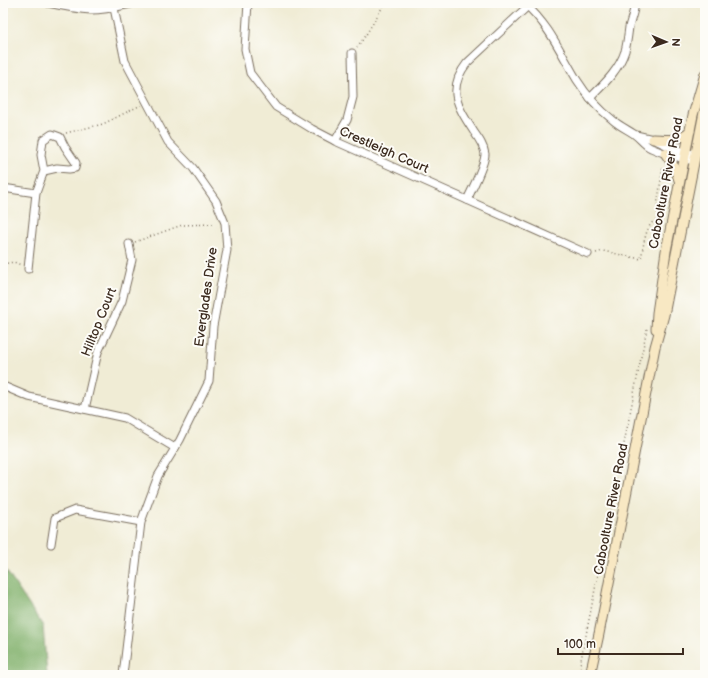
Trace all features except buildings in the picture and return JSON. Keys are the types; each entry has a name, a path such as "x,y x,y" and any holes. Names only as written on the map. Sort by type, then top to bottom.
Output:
{"main road":[{"name":"Caboolture River Road","path":"655,347 657,313 665,258 693,115 705,74"},
{"name":"Caboolture River Road","path":"590,675 655,347 664,315 705,107"},
{"path":"653,139 677,139 690,131"},
{"path":"665,156 675,168 680,181"}],"street":[{"path":"48,3 92,10 114,8 135,3"},
{"name":"Crestleigh Court","path":"248,3 244,49 250,73 276,107 335,141 588,254"},
{"path":"590,98 612,76 619,64 625,51 635,3"},
{"path":"467,200 485,158 485,153 482,144 459,105 456,93 457,82 461,71 467,63 526,5 537,15 552,35 578,82 605,114 634,134 649,147 665,156 685,156 695,158"},
{"name":"Everglades Drive","path":"114,8 125,62 168,142 193,168 216,201 225,223 227,250 213,326 209,381 175,448 158,476 141,522 123,675"},
{"path":"335,141 347,120 353,97 352,53"},
{"path":"28,269 36,193 44,171 41,155 42,140 52,134 60,137 64,148 76,163 75,168 57,168 44,171"},
{"path":"634,134 653,139 685,156"},
{"path":"3,188 36,193"},
{"name":"Hilltop Court","path":"85,408 98,352 122,301 132,260 130,244"},
{"path":"3,386 29,397 85,408 125,418 175,448"},
{"path":"51,544 54,518 75,510 141,522"}],"path":[{"path":"352,53 364,38 385,3"},
{"path":"60,137 67,132 103,124 147,102"},
{"path":"662,234 657,206 665,156"},
{"path":"588,254 603,251 641,259 647,231 653,222 659,220"},
{"path":"130,244 182,225 225,223"},
{"path":"3,264 14,262 28,269"},
{"path":"578,675 647,326"}],"green space":[{"path":"3,566 43,626 47,675 3,675"}]}
